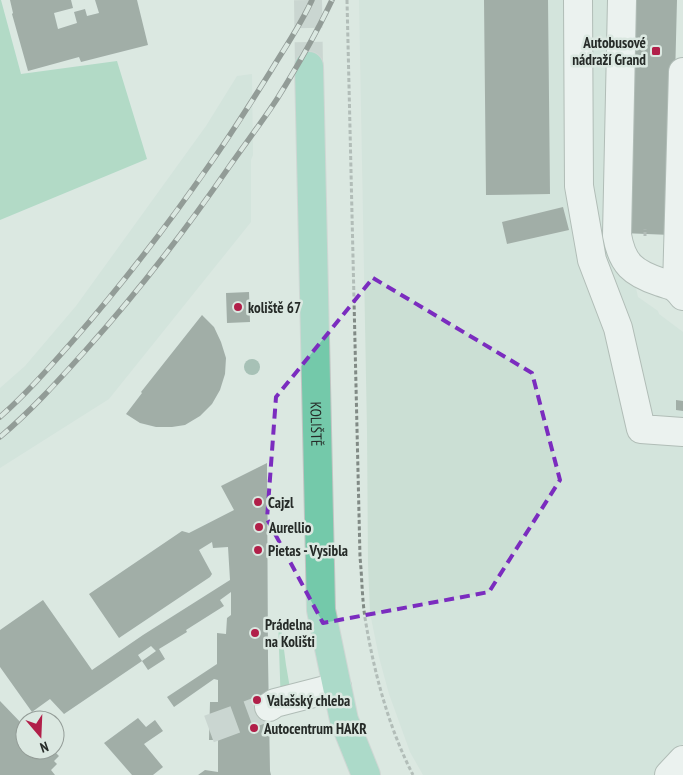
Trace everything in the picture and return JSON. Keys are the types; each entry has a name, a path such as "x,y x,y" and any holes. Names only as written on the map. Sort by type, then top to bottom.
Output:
{"main road":[{"name":"KOLIŠTĚ","path":"309,66 321,610 344,720 366,775"}],"street":[{"path":"578,0 578,186 592,260 618,328 641,429 683,432"},
{"path":"622,0 617,235 619,248 635,270 646,277 681,288 683,72"},
{"path":"268,707 275,703 337,687"},
{"path":"669,775 683,760"}],"path":[{"path":"347,0 360,557 365,617 382,695 404,757 413,775"}],"highlighted area":[{"path":"373,278 532,373 560,480 489,592 323,623 267,519 276,397"}],"shaded area":[{"path":"359,0 611,0 606,224 635,284 638,297 683,332 683,743 655,775 423,775 410,752 389,694 370,613"},
{"path":"252,74 253,155 251,160 251,222 109,399 0,468 0,388 25,366 76,306 206,126 237,76"}],"green space":[{"path":"0,0 21,74 117,61 147,159 0,220"},
{"path":"278,619 280,619 292,700 281,707"}],"building":[{"path":"10,0 71,0 73,8 54,13 58,29 77,23 74,12 85,9 87,16 99,13 95,0 137,0 148,45 81,62 79,57 28,71 12,14"},
{"path":"484,0 548,0 550,194 486,195"},
{"path":"627,0 677,0 671,235 622,233"},
{"path":"563,207 569,230 507,244 502,222"},
{"name":"koliště 67","path":"249,292 250,322 227,323 226,293"},
{"path":"202,315 214,327 226,358 225,374 220,390 212,404 200,416 185,425 172,427 156,427 140,423 126,414 141,392"},
{"path":"676,400 683,401 683,411 676,410"},
{"path":"267,463 271,775 198,775 205,770 218,772 218,740 209,740 210,702 218,702 218,680 214,679 174,707 167,697 217,664 217,633 226,634 227,618 231,615 231,592 220,600 224,606 159,649 165,659 148,670 142,661 65,713 65,710 60,710 50,699 35,710 31,710 0,667 0,630 43,600 92,670 230,580 228,547 213,548 212,542 199,550 212,574 210,577 119,638 89,594 182,531 189,533 234,510 221,486","holes":["151,646 156,651 142,661 138,655"]},
{"path":"0,701 15,717 15,760 55,760 57,764 51,770 55,775 0,775"},
{"path":"138,718 146,727 155,720 163,731 144,744 163,767 153,775 132,775 104,743"}],"tunnel":[{"path":"308,0 309,66"},
{"path":"209,729 269,707"}],"railway":[{"path":"0,417 28,390 71,343 126,278 160,233 234,129 293,35 312,0"},
{"path":"0,437 54,385 85,351 178,238 277,99 306,50 332,0"}],"place":[{"name":"Autobusové nádraží Grand","path":"656,51"},
{"name":"koliště 67","path":"238,307"},
{"name":"Cajzl","path":"258,502"},
{"name":"Aurellio","path":"259,527"},
{"name":"Pietas - Vysibla","path":"258,550"},
{"name":"Prádelna na Kolišti","path":"255,633"},
{"name":"Valašský chleba","path":"257,700"},
{"name":"Autocentrum HAKR","path":"254,728"}]}
